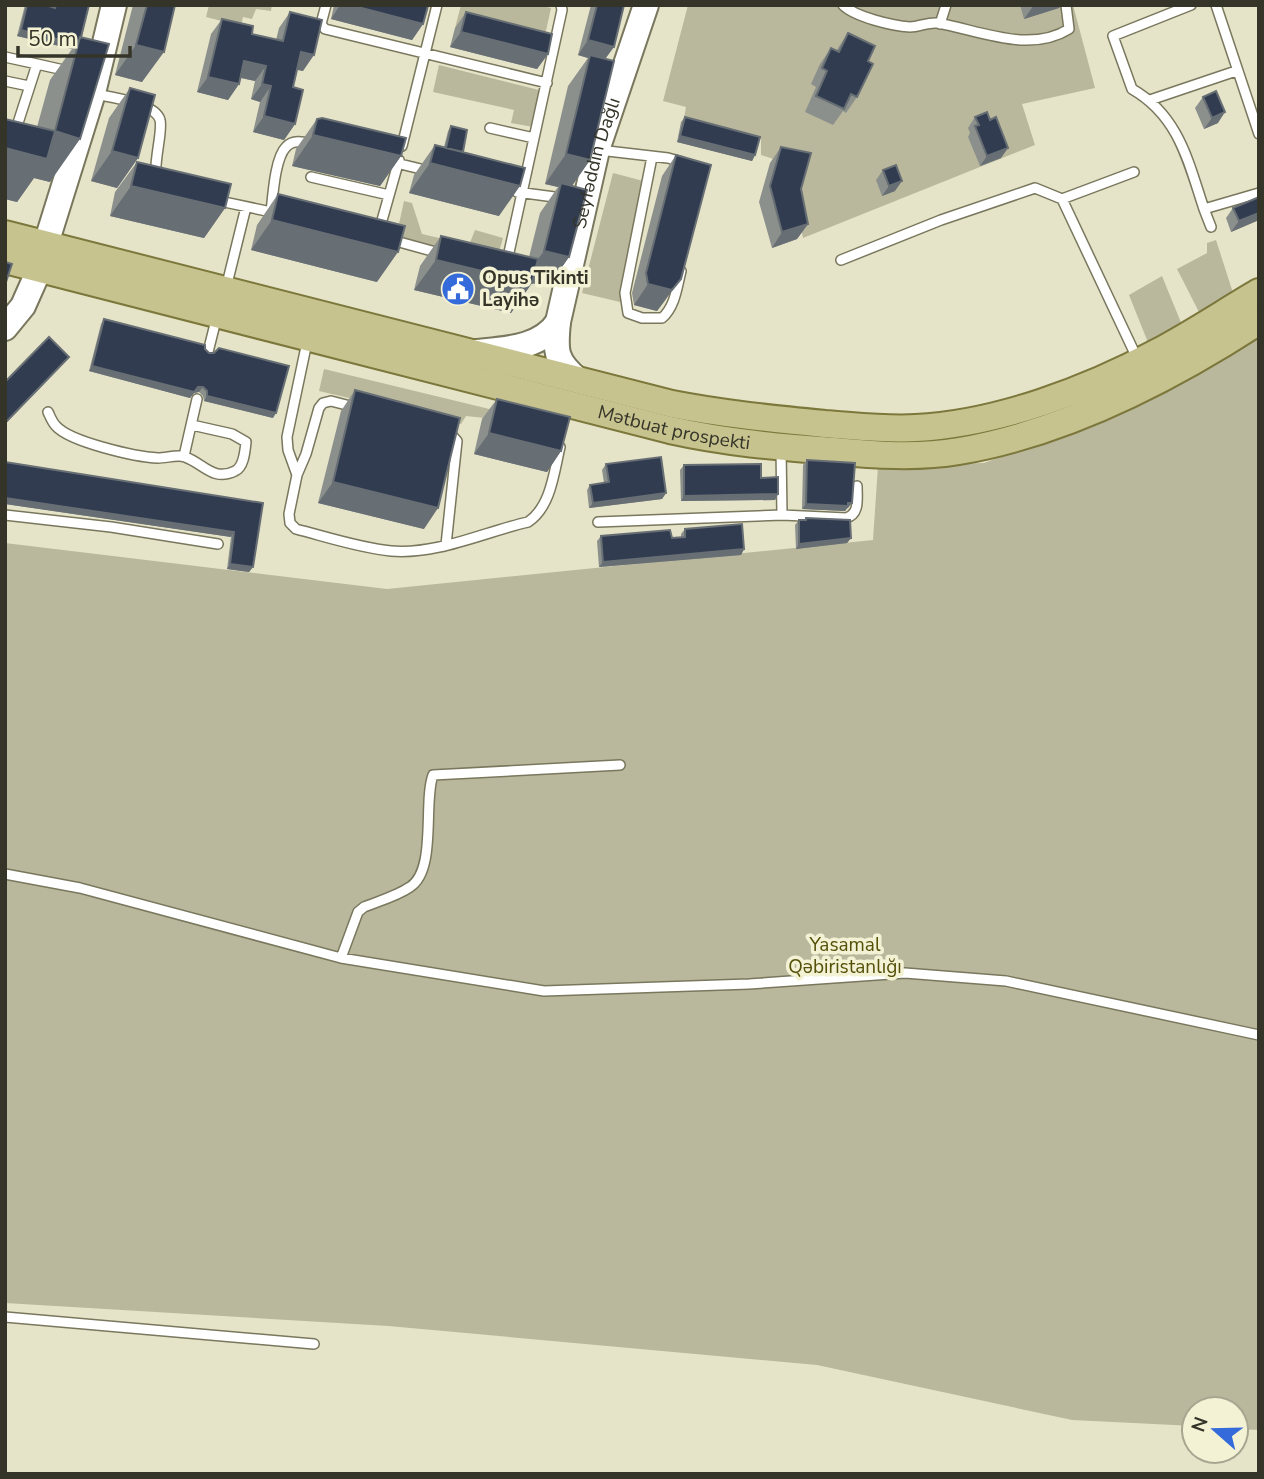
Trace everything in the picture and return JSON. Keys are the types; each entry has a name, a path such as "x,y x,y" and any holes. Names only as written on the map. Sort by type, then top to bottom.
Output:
{"main road":[{"path":"10,249 39,267"},
{"name":"Mətbuat prospekti","path":"39,267 83,254 221,302 308,338 572,400 715,440 869,454 919,455 957,452 1005,440 1122,398 1205,356 1259,321"},
{"name":"Mətbuat prospekti","path":"39,267 76,279 221,302 470,353 572,400 672,404 717,413 873,428 915,428 949,424 1007,411 1056,396 1139,362 1259,292"}],"street":[{"path":"5,328 23,306 39,267 61,198 87,79 114,5"},
{"name":"Seyfəddin Dağlı","path":"572,400 558,357 558,322 597,149 646,5"},
{"path":"470,353 508,349 530,343 547,336 558,322"}],"lane":[{"path":"326,5 321,24 326,29 547,83"},
{"path":"378,236 437,5"},
{"path":"489,265 500,266 508,257 547,83 561,5"},
{"path":"844,5 849,11 861,16 909,27 933,23 1009,39 1033,40 1060,35 1069,29 1066,5"},
{"path":"940,24 946,5"},
{"path":"1191,5 1113,36 1132,89 1150,100 1182,142 1211,227"},
{"path":"1216,5 1236,71 1256,111 1259,134"},
{"path":"424,13 435,16"},
{"path":"5,57 87,79 155,111 160,120 156,175 161,182"},
{"path":"5,136 18,123 37,64"},
{"path":"1150,100 1236,71"},
{"path":"5,81 29,86"},
{"path":"490,128 534,138"},
{"path":"271,212 276,171 285,148 292,142 301,141 325,147"},
{"path":"597,149 668,158 689,164"},
{"path":"652,156 625,293 628,313 634,317 653,319 662,318 669,312 684,264"},
{"path":"374,158 435,172"},
{"path":"1062,200 1134,172"},
{"path":"311,177 388,195"},
{"path":"841,260 941,220 1035,188 1062,200 1139,362"},
{"path":"509,190 584,201"},
{"path":"1204,209 1259,193"},
{"path":"206,198 284,215"},
{"path":"208,352 246,207"},
{"path":"365,233 454,257"},
{"path":"297,475 288,450 287,437 308,338"},
{"path":"184,456 197,399"},
{"path":"369,411 331,401 323,403 319,408 297,475 289,514 290,523 296,529 392,551 446,545 528,522 539,515 549,492 561,442"},
{"path":"48,412 55,426 65,433 94,444 159,458 184,456 208,472 218,474 234,472 239,467 246,442 239,436 191,425"},
{"path":"445,430 452,433 457,440 446,545"},
{"path":"781,447 782,515"},
{"path":"598,522 782,515 846,518 856,511 857,486"},
{"path":"5,515 74,522 218,544"},
{"path":"341,958 358,912 410,888 420,876 427,842 433,775 620,765"},
{"path":"5,874 79,888 341,958 544,991 749,984 905,972 1006,981 1259,1035"},
{"path":"5,1317 314,1344"}],"green space":[{"path":"209,5 272,5 271,11 256,9 252,19 243,17 241,26 206,17"},
{"path":"461,5 539,5 551,8 542,49 455,28"},
{"path":"688,5 1073,5 1095,88 1022,104 1035,145 803,238 796,205 806,170 761,155 761,139 684,118 686,107 663,101"},
{"path":"439,65 547,92 539,128 511,123 514,110 433,92"},
{"path":"613,173 651,183 620,302 582,293"},
{"path":"404,201 412,203 422,234 469,245 475,230 503,238 495,266 395,242"},
{"path":"1216,240 1234,296 1201,316 1177,269 1207,253 1207,243"},
{"path":"1162,276 1182,325 1149,345 1129,295"},
{"name":"Yasamal Qəbiristanlığı","path":"1259,330 1259,1430 1250,1430 1250,1395 1180,1395 1180,1425 1072,1420 817,1365 388,1326 5,1303 5,543 387,589 873,540 878,466 984,463 1142,405"},
{"path":"324,369 559,426 466,416 461,424 319,391"}],"building":[{"path":"27,5 55,8 56,5 89,5 81,37 76,44 21,30"},
{"path":"147,5 175,5 164,52 136,45"},
{"path":"350,5 425,5 428,6 423,24"},
{"path":"597,5 624,5 614,47 588,40"},
{"path":"290,12 322,20 314,55 301,52 293,87 303,90 295,124 264,116 271,86 262,84 266,66 244,61 239,84 208,77 222,19 253,26 252,34 283,41"},
{"path":"466,12 552,34 548,54 461,32"},
{"path":"848,33 875,46 868,61 873,64 857,97 851,94 844,109 816,96 827,71 822,68 831,48 839,52"},
{"path":"80,37 109,44 80,139 55,131"},
{"path":"590,55 614,61 590,160 566,154"},
{"path":"130,88 155,95 138,158 112,151"},
{"path":"1216,91 1225,112 1212,118 1203,97"},
{"path":"987,112 990,120 996,117 1008,148 987,156 975,126 979,125 975,117"},
{"path":"685,117 760,137 755,155 680,136"},
{"path":"5,119 55,131 47,159 5,148"},
{"path":"317,119 406,138 401,156 313,135"},
{"path":"451,126 467,130 463,152 446,148"},
{"path":"435,145 525,168 520,186 430,163"},
{"path":"781,147 811,153 801,189 808,224 782,232 770,186"},
{"path":"676,155 711,165 681,279 672,290 648,284 646,273"},
{"path":"137,162 231,184 225,208 131,186"},
{"path":"896,165 902,181 889,186 883,170"},
{"path":"561,183 587,190 569,257 544,251"},
{"path":"278,194 405,226 398,252 272,220"},
{"path":"1259,197 1259,213 1239,221 1233,208"},
{"path":"441,236 538,259 532,283 436,260"},
{"path":"5,262 12,264 5,285"},
{"path":"104,319 205,345 209,353 214,353 219,348 289,366 276,413 207,396 203,387 198,387 194,392 92,366"},
{"path":"49,337 69,357 5,423 5,382"},
{"path":"355,390 460,418 438,508 333,482"},
{"path":"497,399 570,417 561,451 489,433"},
{"path":"661,457 666,493 593,503 590,485 609,482 606,464"},
{"path":"807,460 855,463 852,503 848,503 848,506 806,504"},
{"path":"5,462 263,503 253,567 230,564 234,532 5,498"},
{"path":"761,464 761,478 778,477 778,494 684,496 684,465"},
{"path":"799,520 850,520 851,538 799,544"},
{"path":"742,524 744,549 603,562 601,536 670,530 672,538 685,537 685,529"}],"place":[{"name":"Opus Tikinti Layihə","path":"458,289"}]}
